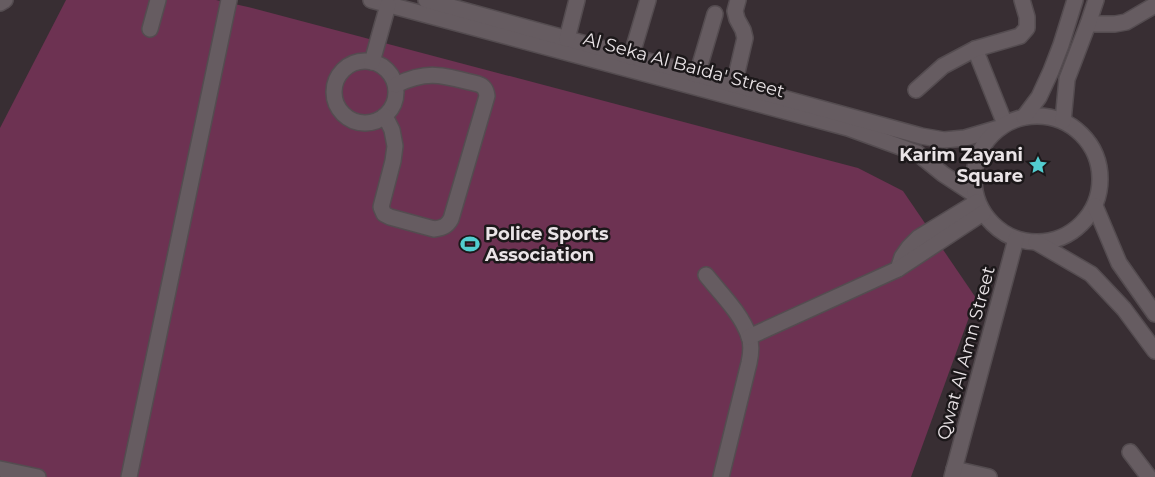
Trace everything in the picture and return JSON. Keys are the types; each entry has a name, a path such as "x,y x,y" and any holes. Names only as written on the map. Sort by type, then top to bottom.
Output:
{"street":[{"path":"0,3 5,0"},
{"path":"150,29 158,0"},
{"path":"129,477 229,0"},
{"name":"Al Seka Al Baida' Street","path":"371,0 848,128 917,153 979,203"},
{"path":"567,39 577,0"},
{"path":"631,57 648,0"},
{"path":"734,85 745,38 735,11 738,0"},
{"path":"916,90 943,66 975,49 1020,36 1027,28 1027,17 1022,0"},
{"path":"1024,117 1039,97 1051,71 1075,0"},
{"path":"1063,121 1067,79 1096,0"},
{"name":"Al Seka Al Baida' Street","path":"434,1 921,136 944,140 965,138 1002,126"},
{"path":"372,62 388,4"},
{"path":"1088,24 1126,22 1155,5"},
{"path":"697,75 715,14"},
{"path":"975,49 1002,126"},
{"path":"372,62 383,66 391,75 396,85 396,97 392,108 385,116 375,122 352,121 336,105 334,94 335,82 341,72 350,65 372,62"},
{"path":"385,116 392,130 395,146 393,161 380,207 384,214 434,229 448,225 452,219 487,96 486,91 483,86 478,84 440,75 424,75 396,85"},
{"path":"1044,116 1063,121 1081,133 1094,150 1101,178 1095,206 1085,221 1071,233 1054,240 1036,242 1016,239 998,229 979,203 973,176 976,158 985,141 1002,126 1024,117 1044,116"},
{"path":"749,337 898,268 909,246 918,238 979,203"},
{"path":"1095,206 1119,264 1155,314"},
{"name":"Qwat Al Amn Street","path":"953,473 1016,239"},
{"path":"1036,242 1091,274 1124,309 1155,351"},
{"path":"706,275 742,321 749,337 751,350 750,363 721,477"},
{"path":"1130,452 1149,477"},
{"path":"0,469 38,477"},
{"path":"953,473 989,477"}],"shaded area":[{"name":"Police Sports Association","path":"66,0 216,0 248,7 858,168 903,191 976,298 911,477 0,477 0,128"}],"place":[{"name":"Karim Zayani Square","path":"1038,165"},
{"name":"Police Sports Association","path":"470,244"}]}
